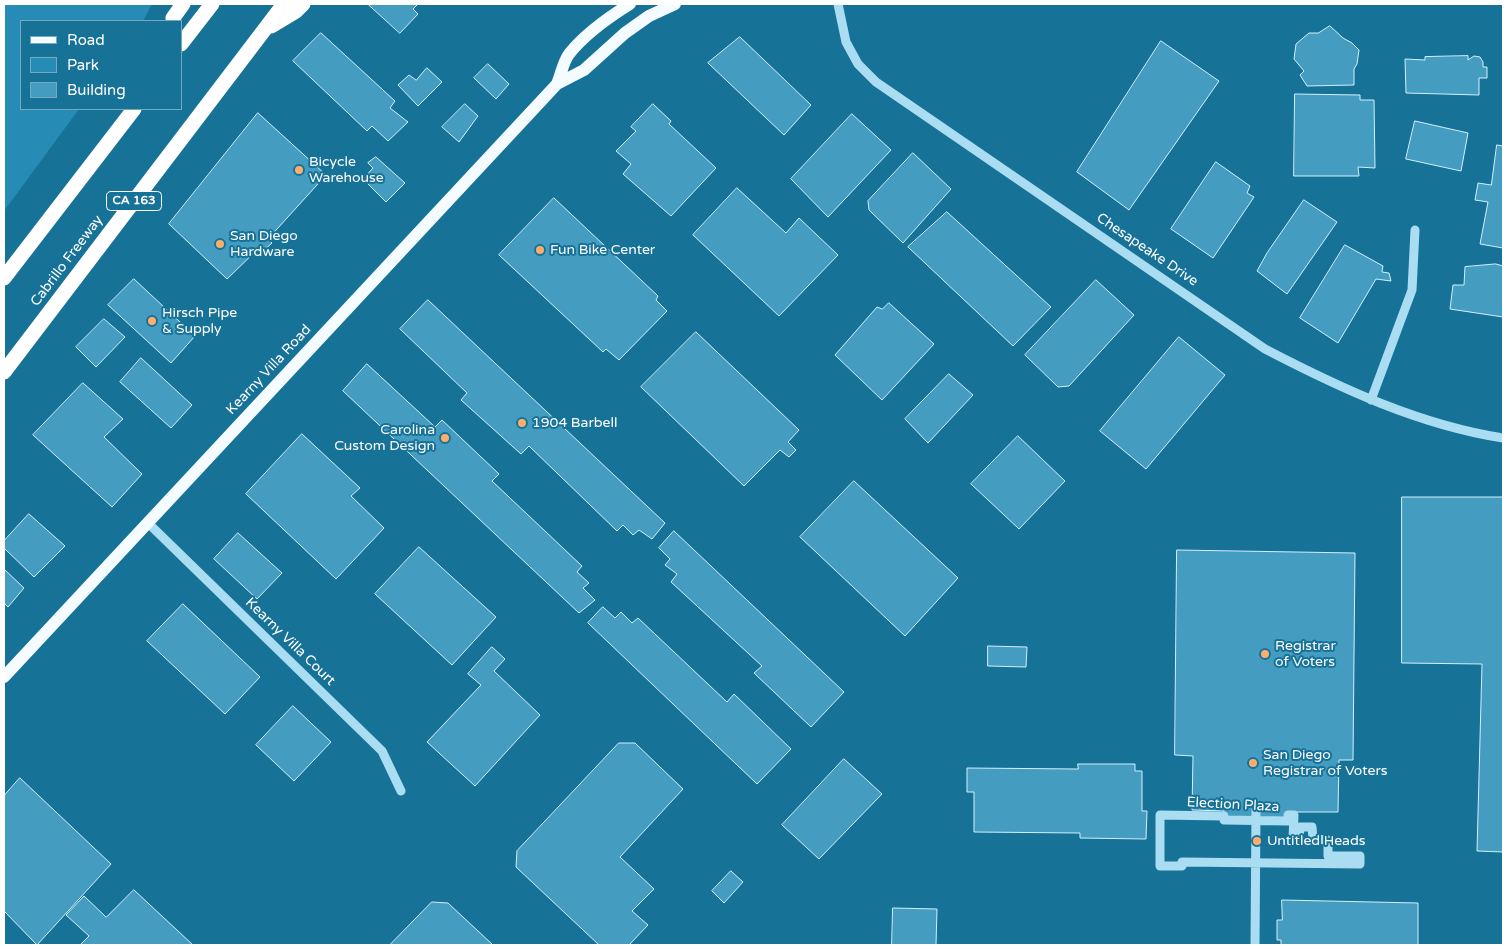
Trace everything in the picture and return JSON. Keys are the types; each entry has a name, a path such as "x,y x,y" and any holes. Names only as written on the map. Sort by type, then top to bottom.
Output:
{"highway":[{"path":"174,14 184,4"},
{"path":"182,43 212,4"},
{"name":"Cabrillo Freeway","path":"4,372 284,4"},
{"path":"265,30 296,11 303,4"},
{"path":"4,278 133,110"}],"main road":[{"name":"Kearny Villa Road","path":"557,84 568,56 585,38 616,12 630,4"},
{"name":"Kearny Villa Road","path":"4,677 557,84 584,70 607,48 641,22 675,4"}],"street":[{"name":"Chesapeake Drive","path":"838,4 846,42 858,64 876,82 1265,349 1371,400 1423,419 1481,435 1503,438"},
{"path":"1371,400 1412,290 1416,230"},
{"name":"Kearny Villa Court","path":"147,522 382,751 402,791"},
{"path":"1255,945 1256,810"},
{"name":"Election Plaza","path":"1160,815 1224,816 1224,820 1256,820 1288,821 1288,815 1294,815 1293,839 1299,839 1300,827 1312,827 1313,840 1328,840 1328,856 1360,856 1360,864 1182,862 1182,866 1160,866 1160,815"}],"green space":[{"path":"4,4 152,4 144,20 20,20 20,110 78,110 4,211"}],"building":[{"path":"368,4 418,4 413,9 418,14 400,33"},
{"path":"1330,26 1359,50 1357,64 1354,69 1354,85 1307,86 1300,75 1304,71 1294,59 1296,44 1309,33 1318,33"},
{"path":"321,33 395,101 390,108 408,122 388,141 372,126 367,131 293,61"},
{"path":"740,37 811,105 784,135 708,63"},
{"path":"1161,41 1219,81 1129,210 1077,172"},
{"path":"1468,56 1468,60 1474,56 1480,57 1483,67 1487,67 1487,78 1479,78 1479,95 1406,93 1405,59 1425,60 1425,57"},
{"path":"488,64 509,84 496,99 474,78"},
{"path":"427,68 442,82 418,106 398,85 409,75 416,80"},
{"path":"1295,94 1360,95 1360,100 1374,100 1375,168 1358,167 1359,176 1294,176"},
{"path":"465,104 478,116 459,142 442,127"},
{"path":"653,104 671,121 669,124 716,168 671,216 623,174 631,164 616,151 636,131 631,127"},
{"path":"258,113 326,175 268,239 272,243 262,252 259,248 227,279 169,224"},
{"path":"852,114 891,150 828,217 791,179"},
{"path":"1415,121 1468,133 1461,171 1406,159"},
{"path":"1497,145 1503,146 1503,248 1480,244 1488,202 1475,200 1478,183 1491,185"},
{"path":"913,153 951,189 903,243 869,210 868,201"},
{"path":"376,157 405,183 386,202 363,179 373,168 368,163"},
{"path":"1216,162 1250,186 1247,193 1254,197 1213,258 1171,229"},
{"path":"737,188 786,233 799,218 838,255 779,316 693,235"},
{"path":"554,198 658,296 656,300 667,311 619,360 606,349 603,352 499,255"},
{"path":"1304,200 1337,222 1287,294 1257,271 1267,253"},
{"path":"947,212 1051,307 1013,346 908,247"},
{"path":"1345,245 1383,266 1382,272 1389,273 1391,281 1376,279 1338,343 1300,318"},
{"path":"1496,264 1503,266 1503,317 1450,309 1453,285 1464,285 1465,267"},
{"name":"Hirsch Pipe & Supply","path":"134,279 195,336 171,363 108,305"},
{"path":"1096,280 1134,315 1069,386 1058,387 1025,355"},
{"name":"1904 Barbell","path":"428,300 665,523 652,539 639,530 633,535 623,525 617,531 529,446 521,454 461,400 467,393 400,329"},
{"path":"889,303 934,344 882,400 835,355 877,307 882,309"},
{"path":"104,319 125,337 96,367 76,347"},
{"path":"696,332 799,430 788,442 796,450 789,457 780,450 744,486 641,387"},
{"path":"1179,337 1225,375 1146,469 1100,431"},
{"path":"141,358 192,405 171,428 120,382"},
{"path":"367,364 435,427 442,420 499,474 492,481 582,566 577,572 589,583 583,588 595,600 579,613 343,391"},
{"path":"949,374 973,395 928,443 905,419"},
{"path":"83,383 123,419 104,437 142,474 112,507 33,435"},
{"path":"302,434 360,488 351,496 384,528 336,579 246,494"},
{"path":"1018,436 1065,481 1019,529 971,484"},
{"path":"854,481 958,578 905,636 800,537"},
{"path":"1402,497 1503,497 1503,852 1477,851 1482,664 1402,663"},
{"path":"29,514 65,546 34,577 4,548 4,541"},
{"path":"674,531 844,692 811,727 754,673 762,666 671,582 677,574 665,565 670,559 659,548"},
{"path":"238,533 282,573 257,599 214,559"},
{"path":"419,547 496,617 452,665 375,594"},
{"name":"Registrar of Voters","path":"1177,550 1355,553 1353,760 1339,760 1338,812 1288,812 1288,821 1224,820 1224,811 1192,810 1193,756 1175,755"},
{"path":"4,569 24,588 8,607 4,603"},
{"path":"183,604 260,677 225,714 147,641"},
{"path":"603,607 615,618 621,612 632,623 638,618 727,702 734,694 791,749 757,784 588,623"},
{"path":"988,646 1027,647 1026,667 988,666"},
{"path":"492,647 505,659 494,671 540,715 475,786 427,742 481,685 468,674"},
{"path":"293,706 331,742 294,781 256,745"},
{"path":"619,743 635,743 683,789 620,857 654,889 632,911 648,925 629,945 599,945 516,867 517,851"},
{"path":"844,759 882,794 819,859 782,825"},
{"path":"1078,764 1135,764 1135,771 1142,771 1142,811 1147,811 1146,839 1080,838 1080,833 974,832 974,792 967,792 967,768 1078,769"},
{"path":"20,778 111,864 37,945 4,911 4,796"},
{"path":"731,871 743,882 724,903 712,891"},
{"path":"134,890 193,945 80,945 89,936 66,915 84,896 106,917"},
{"path":"1282,900 1418,903 1418,945 1281,945 1281,940 1277,940 1277,920 1282,920"},
{"path":"432,902 448,903 493,945 390,945"},
{"path":"893,908 937,909 936,945 892,945"}],"place":[{"name":"Bicycle Warehouse","path":"299,170"},
{"name":"San Diego Hardware","path":"220,244"},
{"name":"Fun Bike Center","path":"540,250"},
{"name":"Hirsch Pipe & Supply","path":"152,321"},
{"name":"1904 Barbell","path":"522,423"},
{"name":"Carolina Custom Design","path":"445,438"},
{"name":"Registrar of Voters","path":"1265,654"},
{"name":"San Diego Registrar of Voters","path":"1253,763"},
{"name":"Untitled Heads","path":"1257,841"}]}
